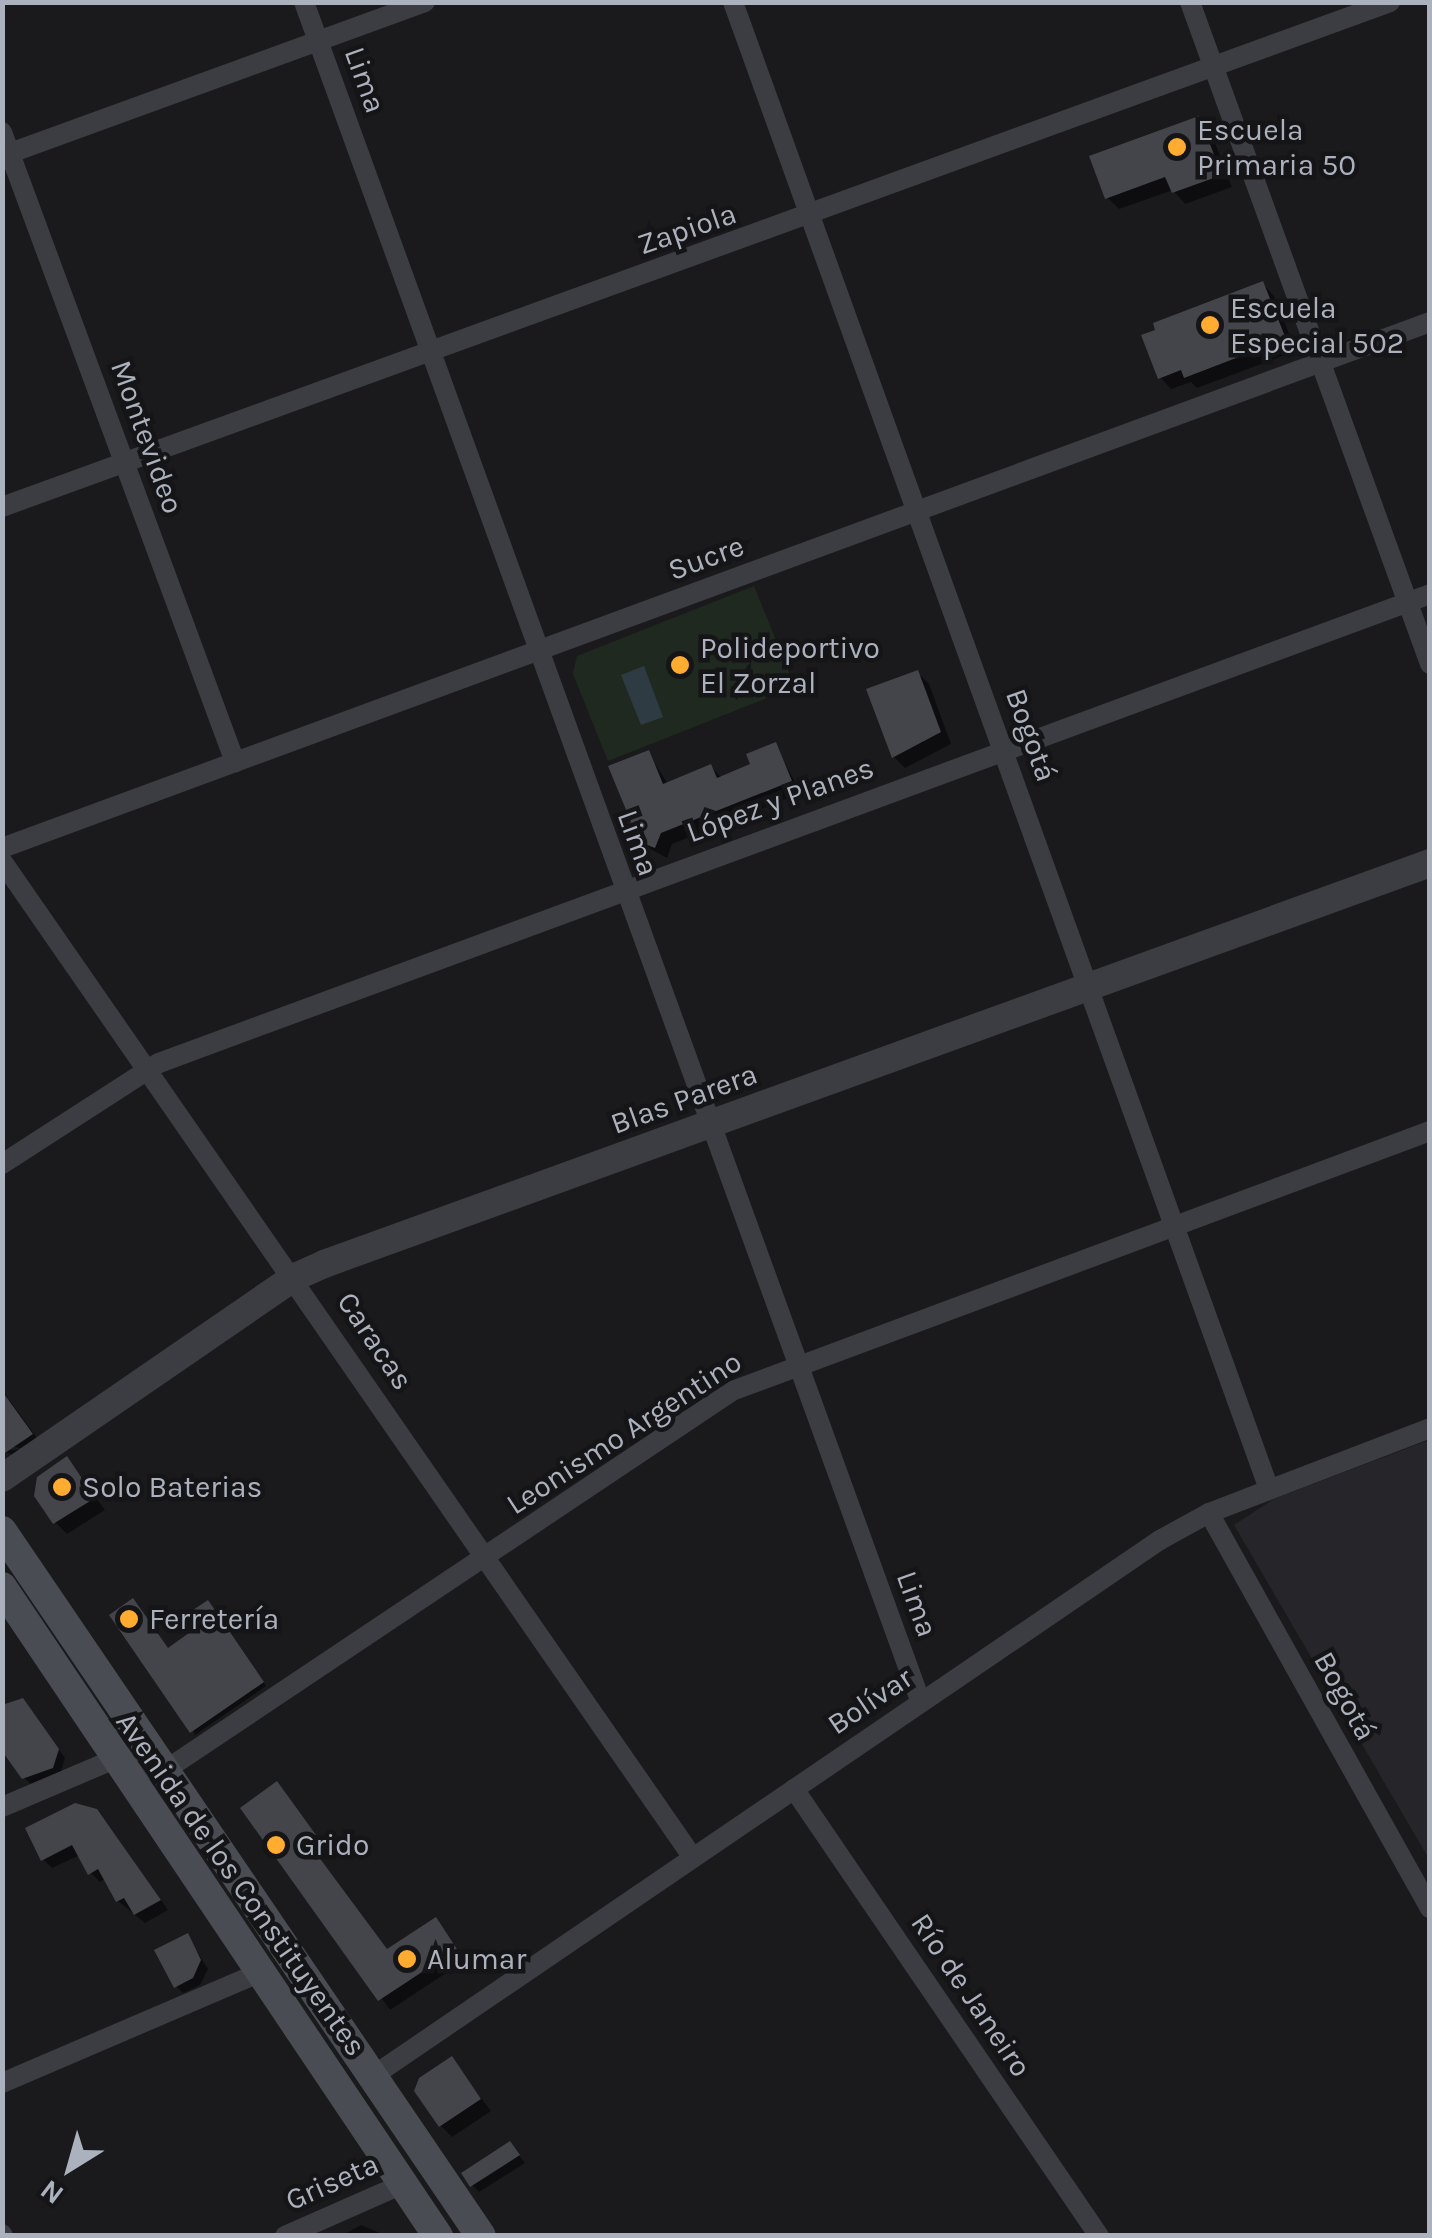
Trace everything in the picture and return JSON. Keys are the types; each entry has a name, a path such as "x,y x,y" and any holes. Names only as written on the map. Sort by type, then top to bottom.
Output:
{"main road":[{"name":"Avenida de los Constituyentes","path":"8,1550 481,2236"},
{"name":"Avenida de los Constituyentes","path":"2,1587 438,2236"}],"street":[{"name":"Lima","path":"304,2 433,350 536,653 921,1702"},
{"path":"6,155 425,2"},
{"name":"Bogotá","path":"733,2 1268,1488"},
{"path":"1190,2 1430,664"},
{"name":"Zapiola","path":"2,507 813,217 1390,2"},
{"name":"Montevideo","path":"2,132 6,155 235,762"},
{"name":"Sucre","path":"2,848 1430,322"},
{"name":"López y Planes","path":"2,1164 143,1070 1430,594"},
{"name":"Caracas","path":"2,861 143,1070 295,1277 692,1858"},
{"name":"Blas Parera","path":"2,1478 295,1277 1430,864"},
{"name":"Leonismo Argentino","path":"162,1770 486,1560 732,1390 1430,1131"},
{"name":"Bolívar","path":"373,2076 921,1702 1208,1513 1430,1428"},
{"name":"Bogotá","path":"1208,1513 1430,1908"},
{"path":"2,1807 118,1758 162,1770"},
{"name":"Río de Janeiro","path":"794,1789 1098,2236"},
{"path":"2,2083 262,1971"},
{"name":"Griseta","path":"285,2236 402,2184"}],"shaded area":[{"name":"Polideportivo El Zorzal","path":"754,586 795,687 608,761 573,674 577,656"},
{"path":"644,666 663,717 641,725 621,675"},
{"path":"1429,1440 1429,1859 1234,1525 1274,1499"}],"building":[{"path":"1199,116 1222,175 1172,193 1165,177 1105,199 1089,156"},
{"path":"1263,281 1286,339 1184,378 1181,370 1158,379 1141,335 1155,330 1153,323"},
{"path":"918,670 941,732 892,758 866,689"},
{"path":"776,742 792,781 661,833 655,848 621,835 631,822 608,766 649,750 663,784 711,764 717,778 750,764 746,754"},
{"path":"2,1391 33,1434 2,1455"},
{"name":"Solo Baterias","path":"67,1456 95,1498 53,1524 34,1496 37,1477"},
{"path":"133,1598 168,1648 200,1625 190,1612 208,1600 264,1682 190,1733 109,1615"},
{"path":"23,1698 59,1749 53,1768 22,1779 2,1751 2,1705"},
{"path":"277,1781 316,1835 307,1841 387,1949 436,1917 457,1949 378,2001 240,1808"},
{"path":"75,1803 97,1809 161,1900 134,1915 124,1898 116,1902 98,1869 88,1875 72,1845 41,1861 25,1828"},
{"path":"188,1933 201,1960 193,1978 174,1988 154,1950"},
{"path":"452,2056 481,2099 439,2127 414,2091 419,2078"},
{"path":"510,2141 520,2155 470,2187 461,2173"}],"place":[{"name":"Escuela Primaria 50","path":"1177,147"},
{"name":"Escuela Especial 502","path":"1210,325"},
{"name":"Polideportivo El Zorzal","path":"680,665"},
{"name":"Solo Baterias","path":"62,1487"},
{"name":"Ferretería","path":"129,1619"},
{"name":"Grido","path":"276,1845"},
{"name":"Alumar","path":"407,1959"}]}
